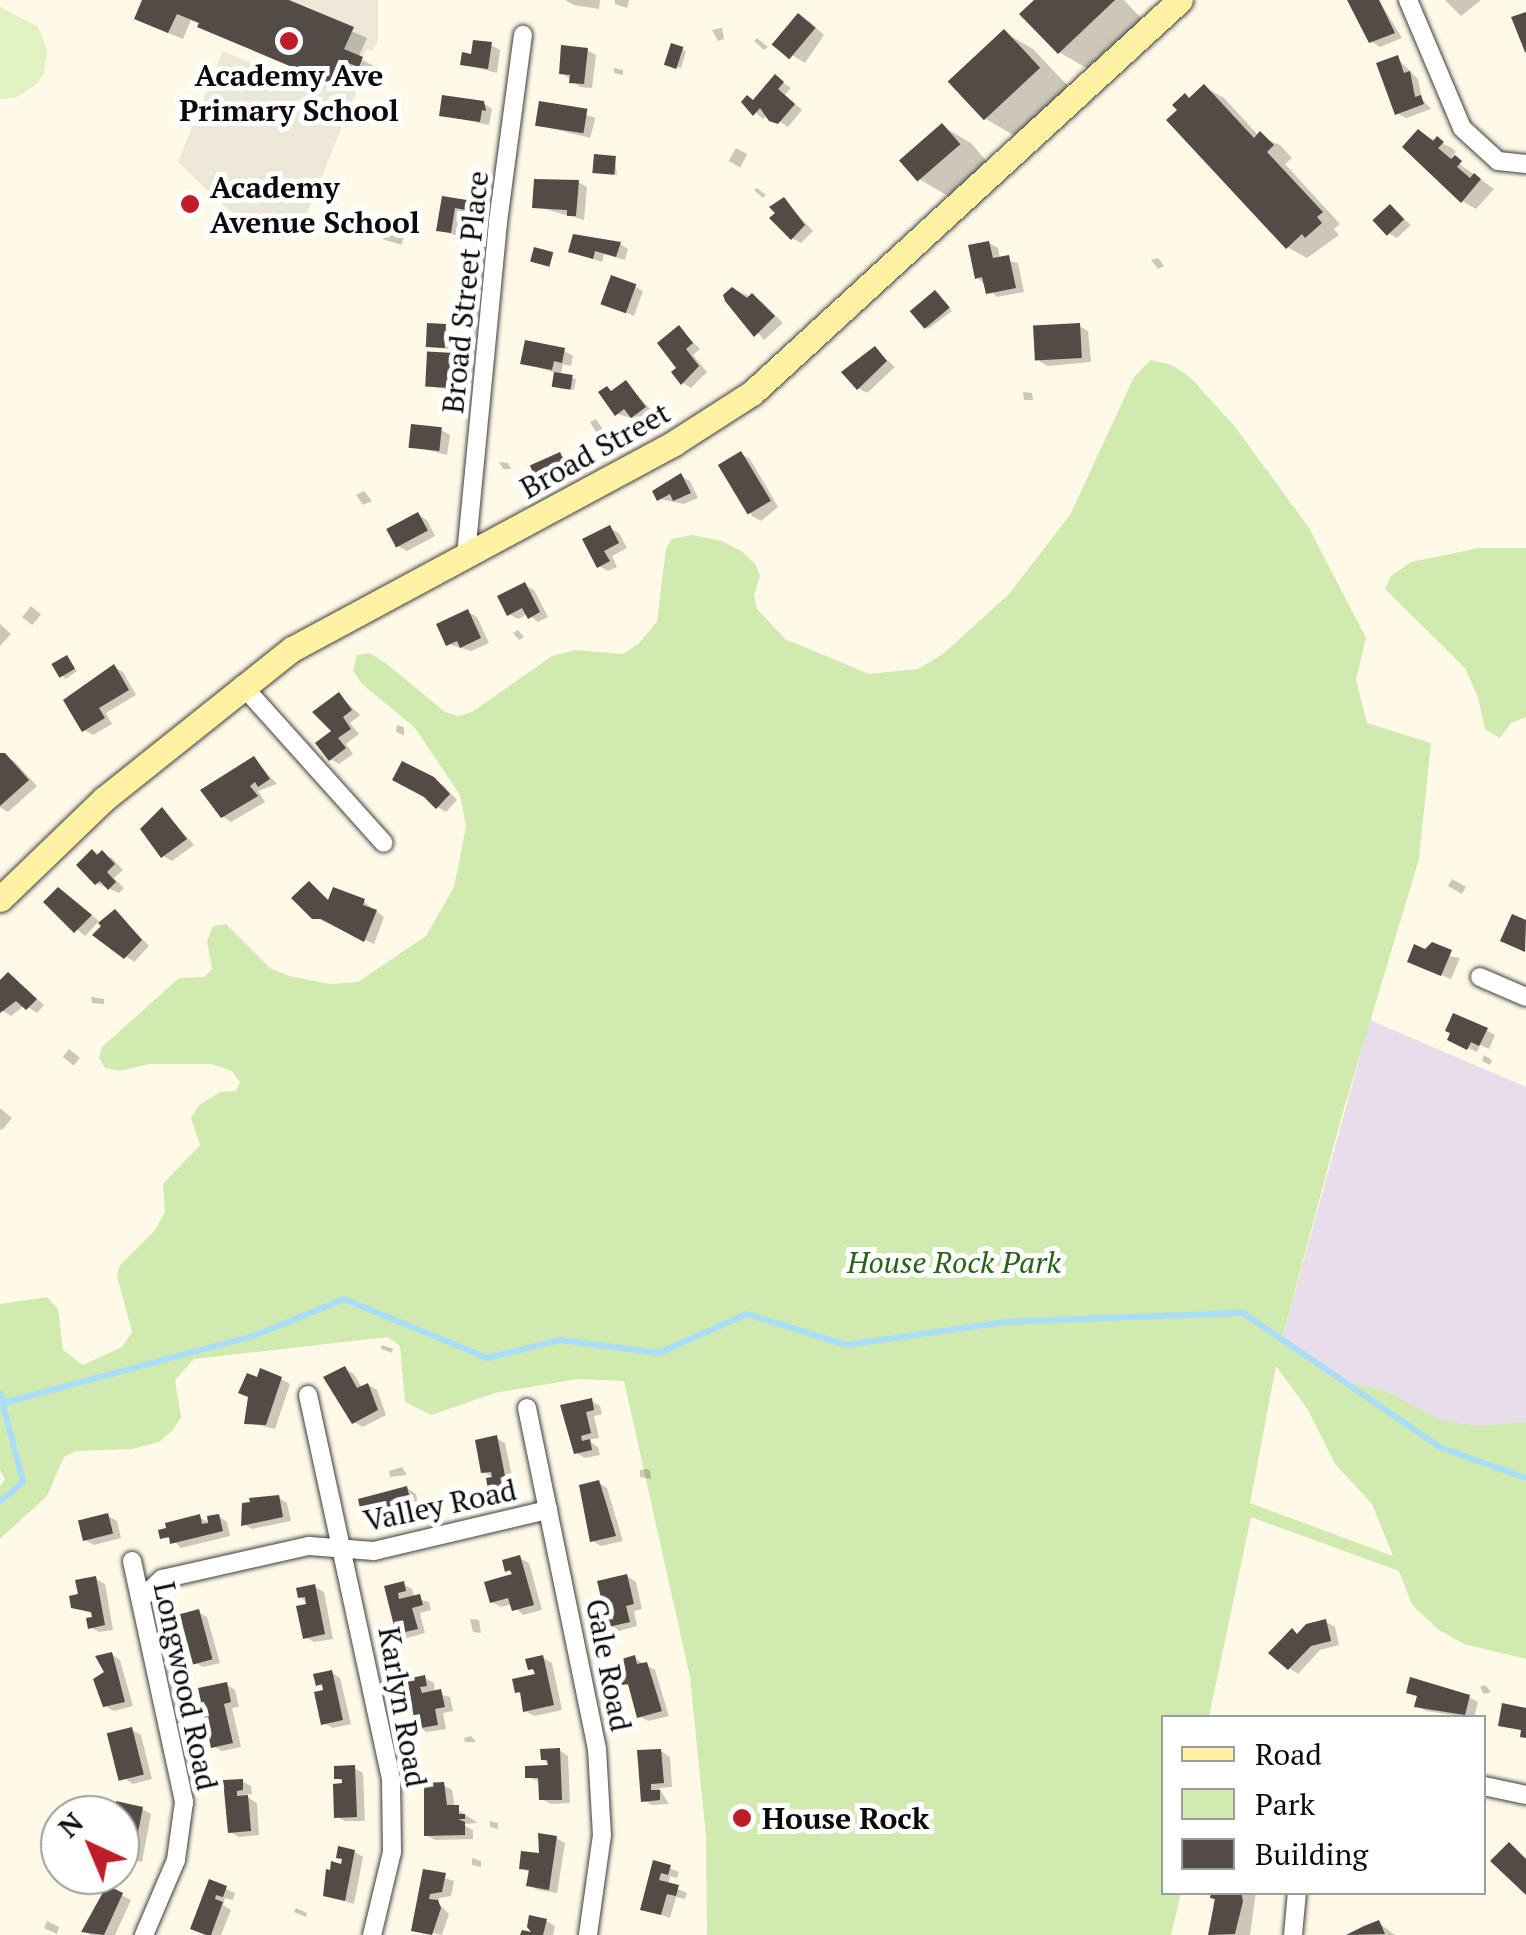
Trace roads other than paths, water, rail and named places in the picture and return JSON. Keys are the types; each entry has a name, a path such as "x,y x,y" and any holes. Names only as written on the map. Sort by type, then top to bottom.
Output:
{"main road":[{"name":"Broad Street","path":"0,900 104,799 242,686 311,637 674,444 752,393 1167,4"}],"street":[{"path":"1408,0 1462,128 1498,161 1526,164"},
{"name":"Broad Street Place","path":"466,556 498,222 523,35"},
{"path":"242,686 384,843"},
{"path":"1480,976 1526,998"},
{"name":"Valley Road","path":"308,1395 344,1548"},
{"name":"Gale Road","path":"527,1408 598,1750 602,1835 588,1935"},
{"name":"Valley Road","path":"141,1599 162,1578 309,1546 374,1551 548,1510"},
{"name":"Karlyn Road","path":"344,1548 386,1743 394,1813 385,1890 372,1935"},
{"name":"Longwood Road","path":"132,1561 184,1802 176,1860 144,1935"},
{"path":"1486,1786 1526,1796"},
{"path":"1293,1935 1297,1895"}],"waterway":[{"path":"3,1403 256,1335 344,1299 487,1358 560,1340 659,1353 747,1314 846,1345 1005,1322 1243,1313 1442,1448 1526,1478"},
{"path":"0,1393 23,1482 0,1501"}],"place":[{"name":"Academy Ave Primary School","path":"289,41"},
{"name":"Academy Avenue School","path":"190,204"},
{"name":"House Rock","path":"742,1818"}],"park label":[{"name":"House Rock Park","path":"954,1262"}]}
